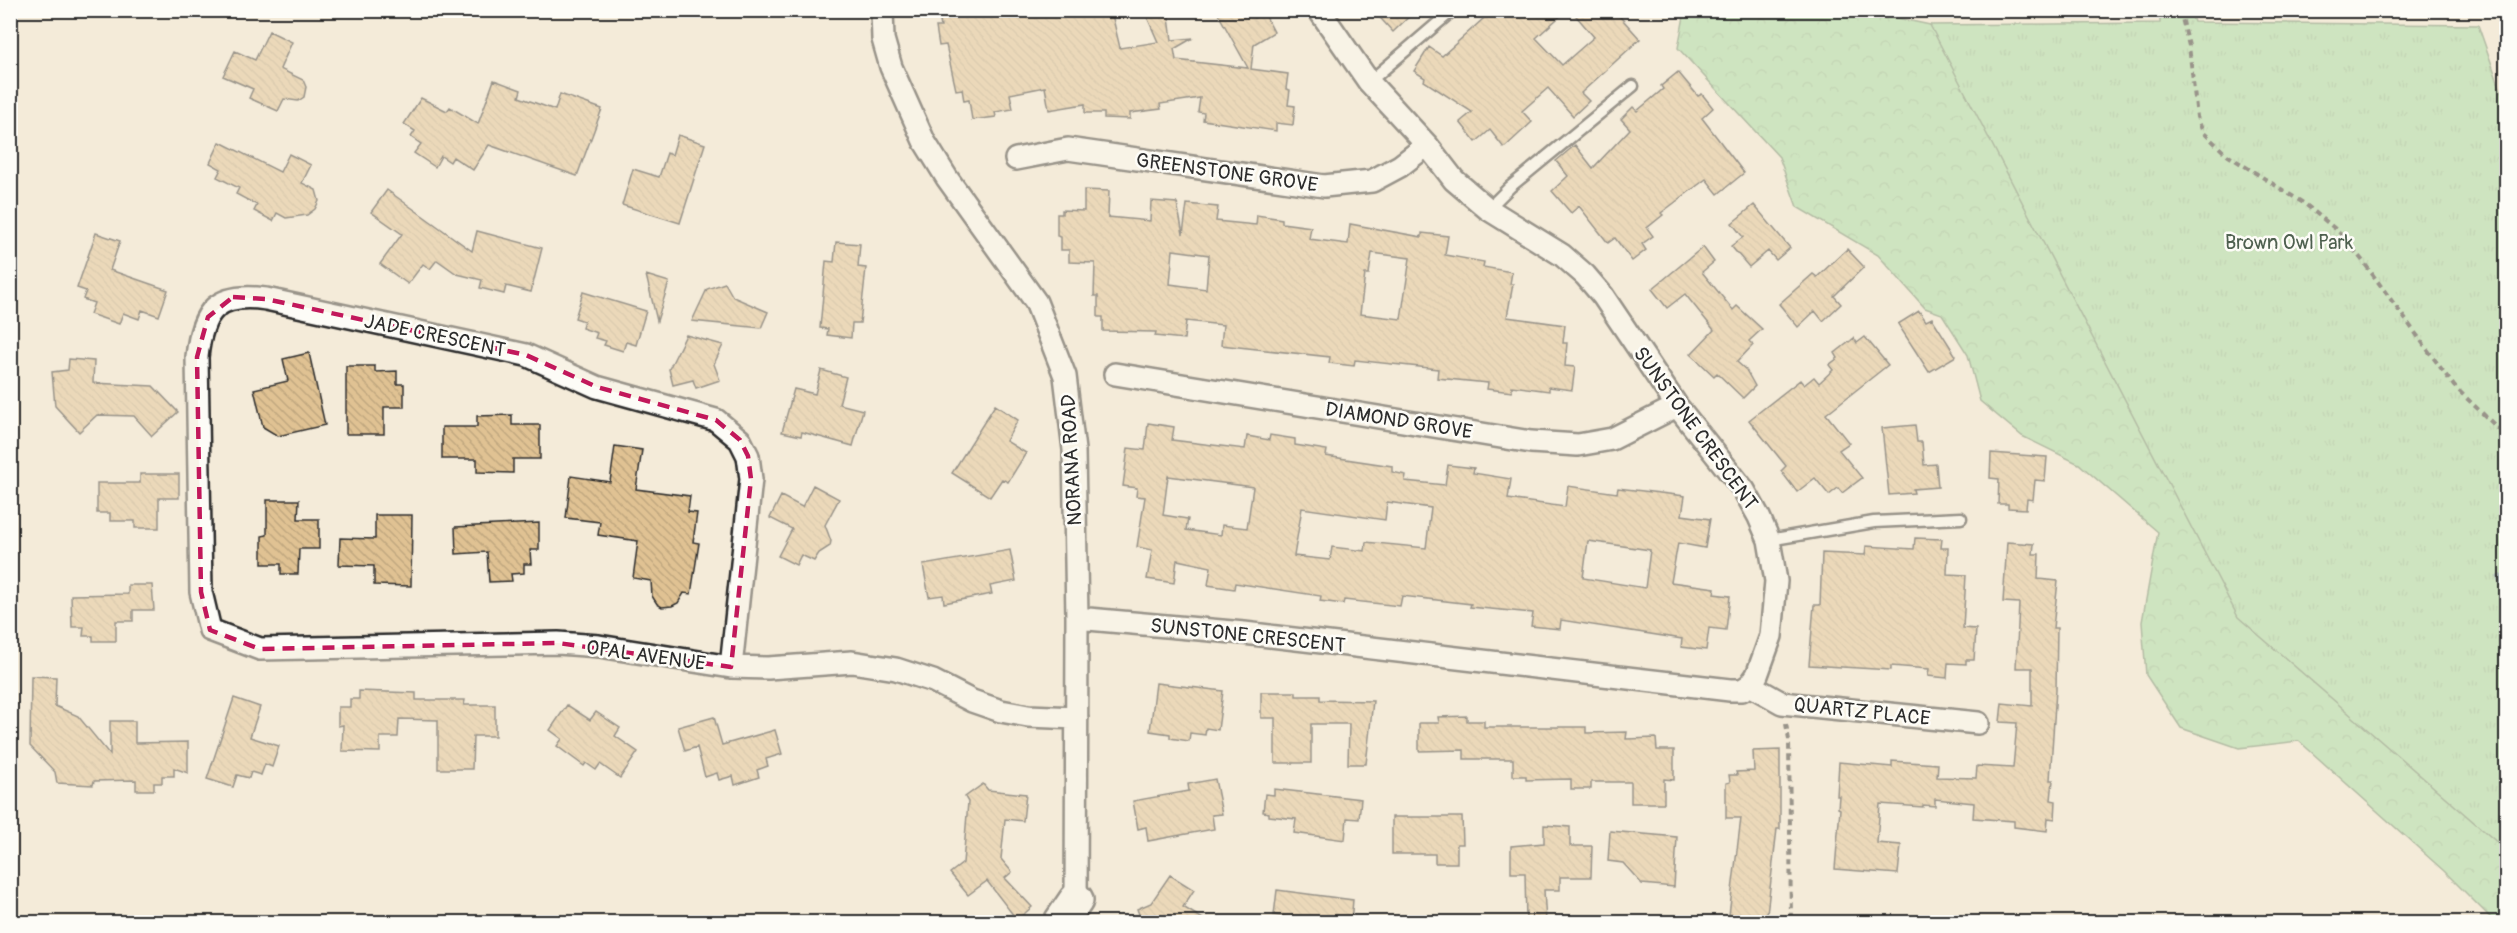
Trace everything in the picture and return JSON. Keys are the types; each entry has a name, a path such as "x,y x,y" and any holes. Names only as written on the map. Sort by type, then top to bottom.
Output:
{"street":[{"name":"NORANA ROAD","path":"882,10 883,39 891,67 924,141 947,178 1036,302 1065,376 1074,450 1077,618 1075,917"},
{"name":"SUNSTONE CRESCENT","path":"1077,618 1244,633 1730,690 1742,690 1750,686 1757,675 1771,636 1776,581 1768,540 1759,517 1744,490 1677,406 1603,296 1585,275 1562,255 1488,209 1454,180 1427,145 1369,82 1319,10"},
{"name":"GREENSTONE GROVE","path":"1016,159 1068,149 1324,186 1372,181 1400,166 1427,145"},
{"name":"JADE CRESCENT","path":"210,630 201,592 197,357 200,335 217,306 233,297 249,296 526,355 597,387 716,420 729,429 740,440 748,456 751,479 731,667"},
{"name":"DIAMOND GROVE","path":"1115,374 1531,442 1578,445 1612,439 1677,406"},
{"name":"OPAL AVENUE","path":"210,630 260,649 558,643 599,646 731,667 768,668 852,662 896,669 933,681 972,701 1001,711 1028,716 1077,718"},
{"name":"QUARTZ PLACE","path":"1750,686 1782,703 1978,723"}],"lane":[{"path":"1369,82 1453,10"},
{"path":"1488,209 1510,187 1633,86"},
{"path":"1768,540 1874,522 1961,518"}],"path":[{"path":"2180,10 2189,46 2197,117 2203,132 2226,155 2306,204 2339,232 2454,386 2506,436"},
{"path":"1782,703 1789,740 1791,922"}],"highlighted area":[{"path":"233,297 266,299 526,355 597,387 716,420 740,440 748,456 751,479 731,667 558,643 260,649 210,630 201,592 197,357 208,317"}],"green space":[{"path":"1685,11 1864,11 1930,25 2000,84 2506,599 2506,922 2495,922 2444,871 2299,741 2239,748 2181,728 2146,675 2142,622 2158,532 2079,464 2022,436 1980,401 1968,355 1942,314 1925,308 1878,255 1797,207 1779,157 1678,48"},
{"name":"Brown Owl Park","path":"2160,11 2190,11 2194,22 2478,25 2506,105 2506,850 2238,617 1930,25 2160,23"}],"building":[{"path":"938,10 1111,10 1120,48 1158,42 1144,10 1168,10 1172,40 1193,38 1174,49 1176,60 1248,68 1216,10 1250,10 1254,18 1264,13 1274,32 1254,44 1251,69 1288,74 1286,89 1290,90 1288,105 1295,106 1293,125 1276,123 1276,131 1203,120 1204,113 1198,112 1200,98 1160,104 1161,109 1130,113 1130,119 1104,118 1104,113 1085,113 1085,104 1049,110 1045,87 1010,94 1013,109 995,112 996,117 972,120 969,100 964,101 962,89 956,90 946,45 939,46 936,27 941,27"},
{"path":"1373,10 1416,10 1393,32"},
{"path":"1493,10 1567,10 1536,38 1562,65 1594,37 1571,10 1614,10 1640,39 1581,93 1589,101 1573,116 1548,88 1522,111 1532,122 1504,148 1490,130 1476,142 1460,122 1472,112 1424,81 1425,78 1414,71 1429,47 1442,56"},
{"path":"269,31 292,42 280,69 303,80 306,87 304,97 298,101 284,99 278,111 249,98 253,89 223,76 235,51 255,60"},
{"path":"1678,72 1698,96 1702,94 1713,108 1702,118 1744,173 1718,194 1706,179 1661,213 1663,215 1647,228 1653,236 1642,244 1646,250 1632,261 1615,238 1608,243 1579,206 1571,213 1552,191 1568,176 1556,161 1575,145 1593,168 1630,129 1621,119 1633,107 1637,111 1663,89 1661,86"},
{"path":"494,80 521,90 519,97 555,110 560,94 602,109 577,176 489,145 473,170 453,157 450,162 441,156 435,167 414,153 421,144 411,137 415,131 404,124 421,98 447,111 450,107 478,124"},
{"path":"678,135 705,144 680,223 622,205 633,169 659,177 667,153 672,155"},
{"path":"220,142 280,172 289,154 311,165 302,183 316,190 319,201 315,209 307,215 286,218 277,213 273,221 254,211 257,205 236,194 239,188 217,177 221,169 210,163"},
{"path":"387,190 472,251 477,231 542,248 531,292 506,286 504,294 480,288 482,280 457,274 437,260 430,269 423,264 408,284 380,264 402,234 371,212"},
{"path":"1084,190 1109,191 1108,217 1150,221 1151,201 1177,203 1183,234 1187,204 1218,207 1216,221 1256,225 1257,215 1282,219 1282,223 1311,227 1309,239 1348,244 1350,224 1422,237 1422,233 1448,236 1445,255 1484,262 1483,267 1512,272 1510,284 1513,284 1507,317 1565,325 1563,343 1567,343 1565,366 1575,367 1572,390 1549,387 1549,391 1512,386 1512,392 1487,389 1488,383 1437,378 1438,369 1355,360 1354,366 1329,363 1330,357 1221,345 1223,325 1186,321 1184,339 1155,336 1156,332 1103,331 1103,317 1098,317 1098,296 1094,296 1095,263 1069,262 1069,250 1061,250 1061,237 1057,236 1057,214 1062,214 1062,210 1084,211","holes":["1173,250 1209,255 1206,289 1170,284","1372,253 1410,258 1401,319 1360,314 1365,274 1369,274"]},
{"path":"1754,205 1790,248 1776,260 1768,251 1749,267 1731,246 1743,237 1732,223"},
{"path":"96,233 120,241 110,270 168,290 159,316 142,310 139,319 123,313 119,324 90,314 94,303 83,299 86,291 77,288"},
{"path":"836,242 860,244 858,267 866,268 860,323 852,323 851,338 827,335 828,329 820,328 826,261 834,262"},
{"path":"1703,247 1714,262 1702,272 1733,310 1737,306 1762,329 1749,341 1753,345 1737,362 1746,370 1755,386 1743,398 1717,373 1714,376 1691,354 1714,330 1685,294 1667,308 1652,289"},
{"path":"1847,249 1864,267 1834,296 1841,304 1823,321 1815,311 1798,327 1779,304 1813,274 1817,277"},
{"path":"646,275 669,282 657,321"},
{"path":"725,283 733,297 768,312 761,328 692,321 707,289"},
{"path":"583,292 646,311 636,345 626,342 623,351 604,345 606,341 595,338 597,333 582,328 584,321 575,318"},
{"path":"1919,311 1926,321 1932,318 1956,356 1929,372 1898,324"},
{"path":"686,335 723,345 714,364 720,380 696,388 693,380 673,385 669,369"},
{"path":"1865,337 1888,365 1826,414 1849,443 1839,450 1862,478 1842,493 1838,488 1829,495 1815,478 1797,492 1781,471 1786,466 1749,420 1800,380 1804,385 1814,377 1819,383 1833,370 1829,365 1838,358 1835,353 1854,338 1857,343"},
{"path":"309,353 325,425 278,436 263,427 254,389 288,381 283,359"},
{"path":"69,359 94,361 93,383 153,386 178,412 152,436 134,416 97,415 79,432 55,406 52,372 68,370"},
{"path":"346,366 375,366 375,372 397,371 397,384 404,384 404,407 384,407 384,434 346,434"},
{"path":"821,370 846,377 839,404 863,410 853,446 802,432 801,436 782,432 794,389 815,394"},
{"path":"995,405 1018,420 1006,441 1026,453 1008,482 1002,479 990,497 952,473"},
{"path":"512,415 512,425 540,425 540,459 513,459 513,473 477,472 477,459 442,459 442,427 477,427 477,416"},
{"path":"1148,423 1174,427 1172,440 1245,449 1247,436 1269,440 1270,435 1295,439 1295,445 1327,450 1326,456 1392,466 1392,472 1406,475 1405,481 1445,485 1448,465 1474,468 1473,473 1511,479 1508,499 1565,507 1568,486 1617,493 1618,488 1685,496 1682,515 1710,519 1705,548 1678,543 1671,582 1715,588 1714,594 1730,596 1726,630 1709,628 1706,650 1681,647 1682,639 1561,620 1560,629 1531,626 1533,613 1470,607 1471,604 1402,596 1400,606 1344,600 1343,604 1320,601 1321,596 1235,583 1234,589 1208,585 1211,567 1177,560 1174,583 1147,579 1152,550 1137,547 1145,497 1136,496 1137,488 1123,486 1128,448 1145,450","holes":["1168,476 1253,487 1247,528 1222,525 1221,535 1186,530 1188,519 1163,515","1387,502 1431,508 1426,548 1366,542 1365,551 1332,547 1330,560 1294,556 1302,508 1385,520","1588,541 1650,550 1645,588 1583,578"]},
{"path":"1915,425 1917,442 1922,442 1924,465 1936,464 1938,487 1913,489 1914,493 1889,495 1882,428"},
{"path":"615,446 642,450 636,489 690,496 688,512 697,513 693,542 699,543 691,594 684,593 678,603 672,606 662,607 657,604 652,596 651,581 633,578 638,541 598,535 600,522 566,518 571,476 610,482"},
{"path":"1991,453 2047,457 2045,481 2035,480 2033,500 2027,499 2026,509 2008,508 2008,504 1998,504 1999,479 1990,478"},
{"path":"140,474 179,474 179,498 159,498 159,528 135,528 135,521 110,521 110,513 97,513 97,483 140,483"},
{"path":"813,485 839,499 825,525 831,541 830,546 819,553 814,561 801,555 796,565 778,556 792,529 770,518 781,496 802,507"},
{"path":"267,500 299,500 298,519 319,519 319,549 299,549 298,574 281,574 281,564 262,564 262,536 267,535"},
{"path":"375,515 412,515 411,586 374,585 374,566 339,565 340,538 375,539"},
{"path":"539,523 539,550 530,550 531,564 524,564 524,573 511,574 512,581 489,582 487,552 456,554 455,527"},
{"path":"1915,538 1942,539 1941,548 1948,548 1947,574 1966,575 1963,628 1976,629 1974,660 1966,660 1966,664 1948,663 1947,678 1928,676 1929,669 1891,666 1891,670 1809,665 1814,605 1820,605 1822,553 1865,555 1866,546 1914,549"},
{"path":"2007,542 2034,544 2033,554 2039,554 2038,579 2058,581 2053,628 2057,628 2056,690 2050,780 2053,780 2051,800 2056,801 2055,819 2048,818 2047,831 2014,827 2014,821 1973,818 1974,803 1935,799 1935,806 1880,804 1877,843 1901,845 1898,874 1835,869 1840,809 1838,808 1839,796 1837,796 1839,762 1892,767 1892,761 1938,764 1937,777 1976,778 1977,766 2013,768 2017,723 2000,722 2002,703 2032,706 2032,668 2016,668 2019,603 2003,602"},
{"path":"1010,550 1016,581 990,586 992,594 944,603 943,595 929,597 923,565"},
{"path":"128,585 152,585 154,610 133,610 133,621 116,621 116,641 93,641 93,636 83,636 84,627 72,627 71,595 128,594"},
{"path":"31,676 56,677 55,706 78,716 110,755 110,721 135,721 135,743 188,742 188,773 174,768 174,776 162,776 162,783 154,783 154,790 136,790 136,780 94,781 93,785 57,783 55,772 30,746"},
{"path":"1156,683 1223,691 1218,730 1206,728 1205,735 1190,733 1189,741 1170,738 1170,734 1150,731"},
{"path":"359,691 416,693 416,700 465,700 464,705 495,705 495,736 473,736 472,769 438,769 438,720 399,719 398,737 380,737 380,752 342,751 343,725 338,726 338,707 350,707 350,699 359,699"},
{"path":"1261,692 1296,692 1296,696 1320,696 1320,700 1373,701 1366,764 1348,764 1349,724 1311,724 1311,763 1275,763 1275,718 1261,718"},
{"path":"234,698 260,707 250,737 279,746 272,767 265,764 261,775 251,772 249,778 237,775 233,787 207,779"},
{"path":"567,705 590,720 596,712 620,728 615,736 638,752 620,778 600,764 596,770 586,763 584,766 557,746 562,739 550,730"},
{"path":"1467,716 1467,721 1484,721 1484,727 1586,727 1586,733 1627,732 1626,739 1656,738 1657,750 1674,750 1674,780 1664,779 1664,803 1631,803 1631,782 1591,782 1591,789 1571,789 1571,779 1526,780 1526,776 1513,776 1513,759 1464,759 1464,750 1419,751 1419,723 1439,723 1438,717"},
{"path":"714,717 722,745 775,730 782,754 766,759 768,766 757,770 759,777 735,785 733,776 719,780 717,773 705,777 697,747 685,751 678,727"},
{"path":"1780,750 1780,829 1777,829 1766,922 1743,922 1744,917 1729,915 1741,818 1726,818 1726,783 1730,782 1729,775 1737,775 1736,772 1754,771 1753,751"},
{"path":"1215,779 1222,814 1212,815 1214,829 1148,841 1146,827 1138,829 1133,801 1189,791 1188,784"},
{"path":"983,784 988,790 1026,794 1023,821 1005,819 1001,859 1012,872 1005,878 1032,907 1017,920 987,881 968,895 950,873 963,863 968,802 965,797"},
{"path":"1274,789 1361,799 1359,819 1347,818 1345,840 1294,833 1296,819 1269,816 1269,813 1263,812 1265,794 1274,795"},
{"path":"1392,817 1462,817 1463,844 1457,844 1457,863 1435,863 1435,854 1392,854"},
{"path":"1544,825 1570,827 1570,846 1592,846 1591,877 1560,877 1560,890 1544,890 1546,922 1526,922 1525,873 1511,873 1511,846 1544,843"},
{"path":"1610,831 1677,837 1674,887 1642,884 1623,863 1608,861"},
{"path":"1170,875 1194,890 1183,907 1208,922 1142,922 1137,909 1151,903"},
{"path":"1277,890 1353,900 1351,922 1294,922 1295,918 1274,915"}],"waterway":[{"path":"2500,578 2506,587"}]}
